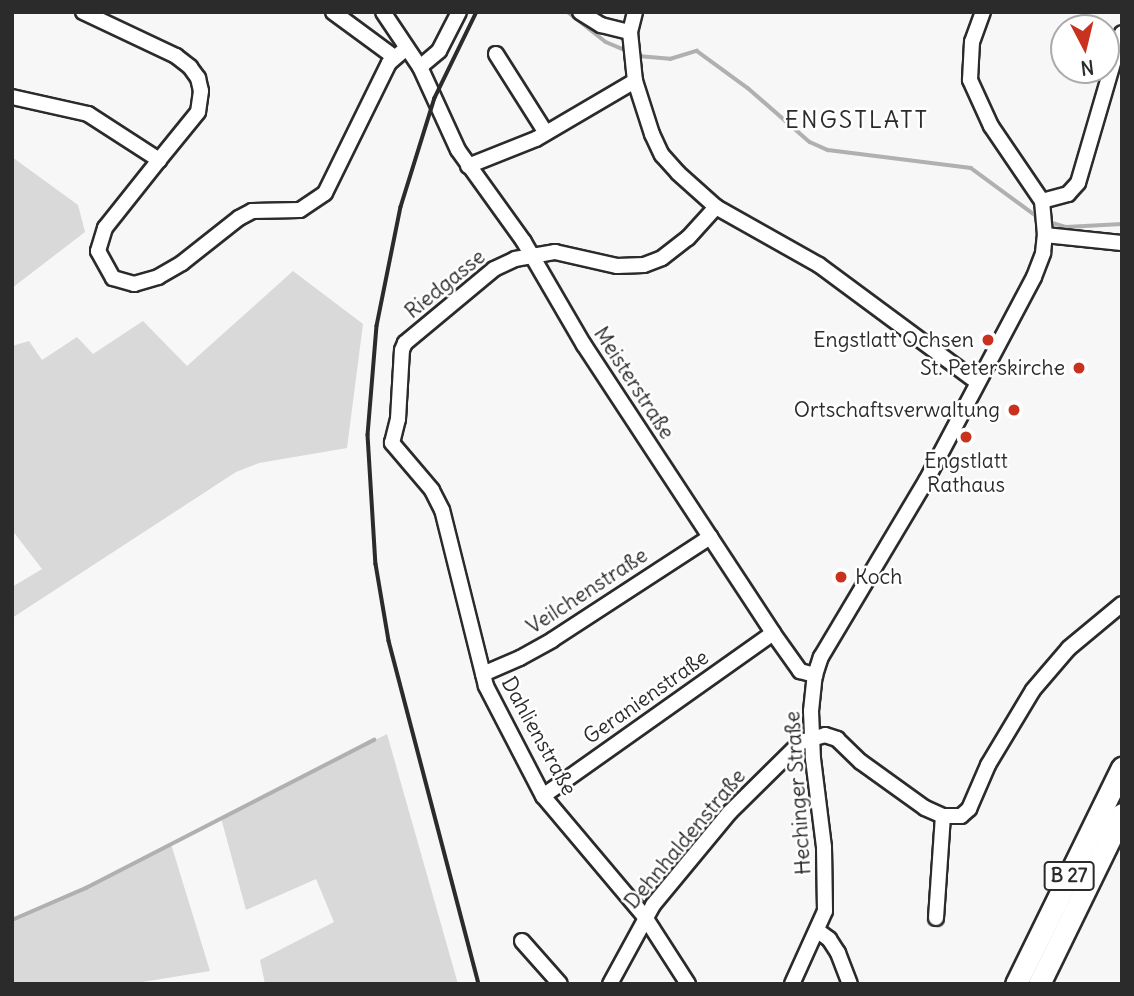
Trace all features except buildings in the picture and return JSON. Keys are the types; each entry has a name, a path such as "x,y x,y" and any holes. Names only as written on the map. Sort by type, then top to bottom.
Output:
{"highway":[{"name":"B 27","path":"1016,984 1122,768"},
{"name":"B 27","path":"1038,984 1122,814"}],"street":[{"path":"83,12 176,55 190,66 198,78 201,91 198,112 105,228 98,251 106,271 123,282 134,284 158,277 252,211 300,210 325,193 347,152 364,108 393,56 406,48"},
{"path":"333,12 393,56"},
{"name":"Meisterstraße","path":"383,12 420,67 458,150 530,255 578,335 773,633 800,671 815,675"},
{"path":"420,67 447,41 459,12"},
{"path":"580,12 630,38"},
{"path":"635,12 630,38 631,62 643,113 662,155 716,207 819,265 977,382"},
{"path":"983,12 972,42 971,80 991,126 1043,207 1068,194 1078,183 1122,33"},
{"path":"496,54 547,133"},
{"path":"468,166 547,133 613,91 635,81"},
{"path":"12,97 88,114 159,160"},
{"name":"Riedgasse","path":"392,443 398,419 402,350 405,343 494,269 530,255 555,251 617,266 644,265 662,258 688,238 716,207"},
{"name":"Hechinger Straße","path":"792,984 818,932 825,911 826,883 812,736 815,675 838,624 921,490 1034,277 1045,235 1043,207"},
{"path":"1045,235 1122,243"},
{"name":"Dahlienstraße","path":"392,443 432,490 442,510 486,686 543,796 645,917 688,984"},
{"name":"Veilchenstraße","path":"483,674 552,640 710,537"},
{"path":"812,736 837,738 861,762 910,798 943,816 953,818 969,809 997,749 1033,690 1069,648 1122,604"},
{"name":"Geranienstraße","path":"543,796 773,633"},
{"name":"Dehnhaldenstraße","path":"610,984 645,917 730,812 788,752 812,736"},
{"path":"936,918 943,816"},
{"path":"818,932 829,939 838,953 849,984"},
{"path":"522,941 560,984"}],"shaded area":[{"path":"12,157 78,205 85,232 12,288"},
{"path":"293,271 363,324 347,448 259,463 236,472 12,618 12,587 42,569 12,530 12,346 29,341 42,360 77,337 93,354 143,321 187,366"},
{"path":"387,734 458,984 265,984 260,960 334,922 316,879 246,910 221,818"},
{"path":"171,844 210,971 130,984 12,984 12,920 86,888"}],"waterway":[{"path":"568,12 606,42 627,51"},
{"path":"638,56 670,59 697,51 748,88 810,142 828,150 971,168 1039,218"},
{"path":"1049,222 1066,227 1122,224"},
{"path":"12,920 86,888 374,740"}],"railway":[{"path":"477,12 435,98 401,207 377,326 368,435 376,564 389,641 479,984"}],"place":[{"name":"Engstlatt Ochsen","path":"988,340"},
{"name":"St. Peterskirche","path":"1079,368"},
{"name":"Ortschaftsverwaltung","path":"1014,410"},
{"name":"Engstlatt Rathaus","path":"966,437"},
{"name":"Koch","path":"841,577"}],"district":[{"name":"ENGSTLATT","path":"857,120"}]}
